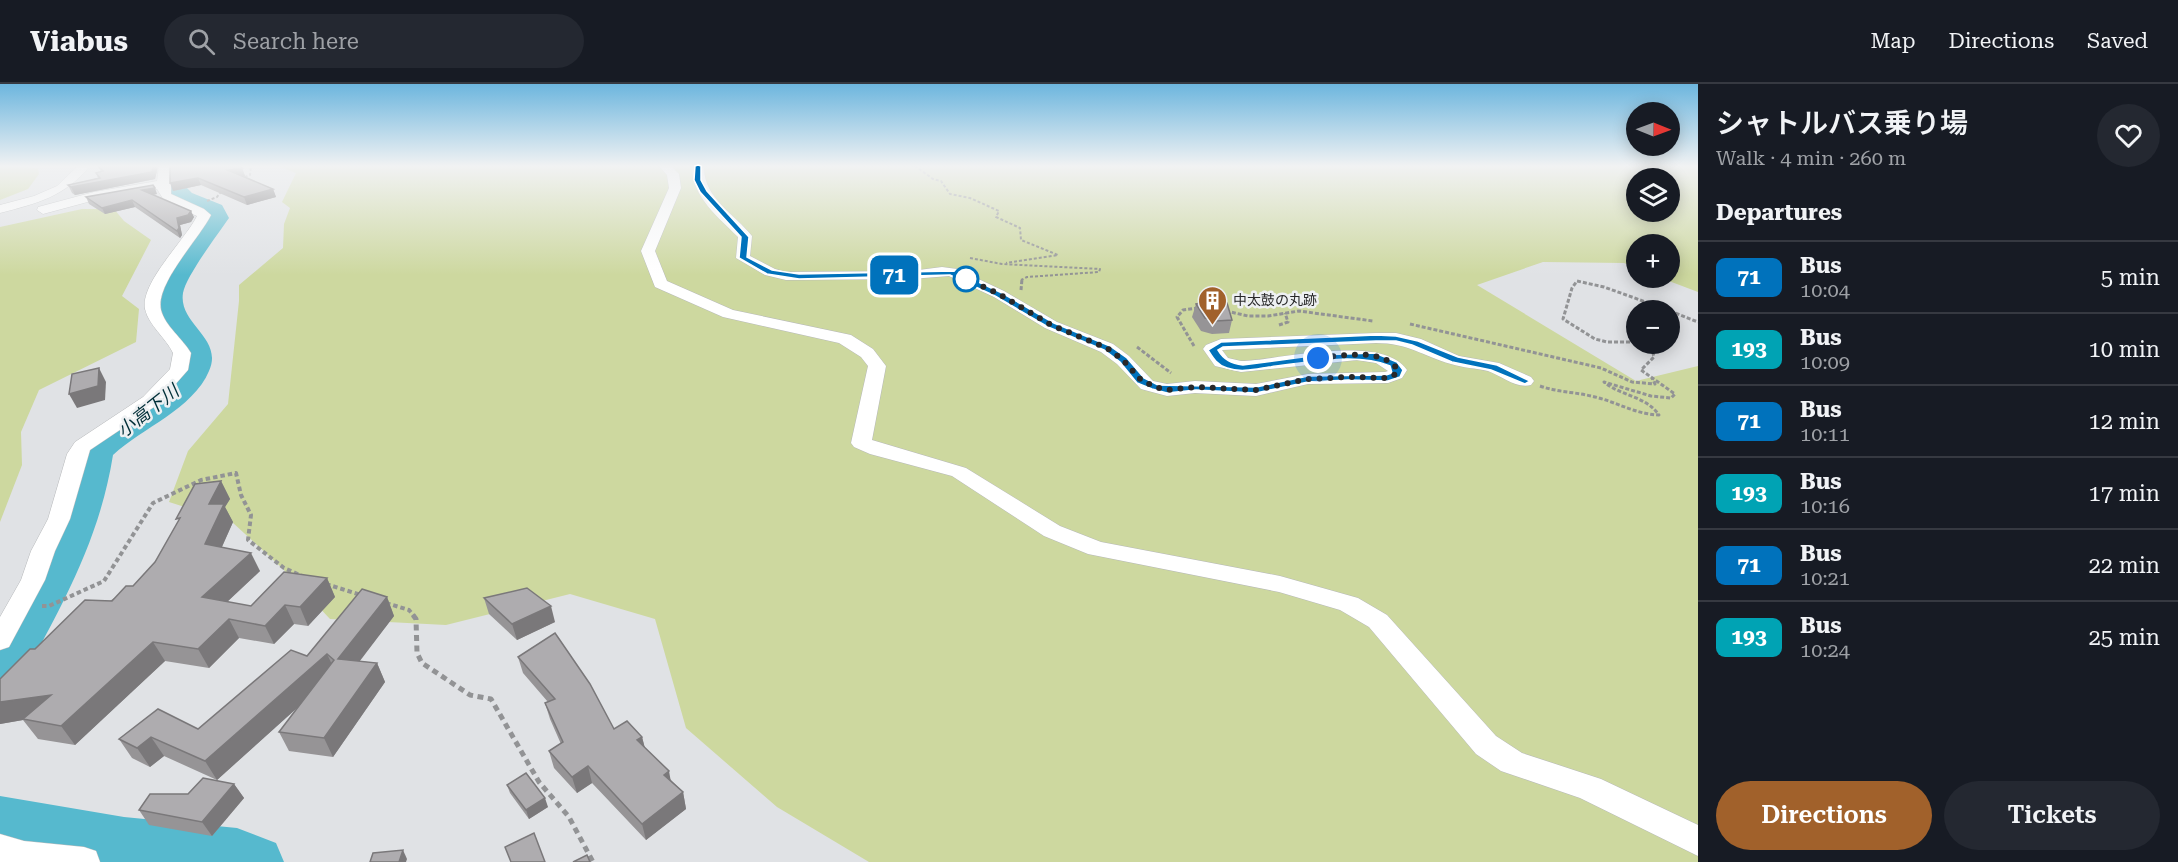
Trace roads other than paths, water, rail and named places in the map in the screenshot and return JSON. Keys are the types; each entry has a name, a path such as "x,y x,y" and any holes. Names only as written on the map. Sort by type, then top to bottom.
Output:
{"street":[{"path":"0,209 25,202"},
{"path":"43,210 71,202"},
{"path":"0,640 33,580 43,551 59,519 77,454 82,446 150,401 179,370 182,353 153,309 153,299 156,287 190,242 204,215 200,211 176,202"},
{"path":"669,202 648,251 660,284 729,314 845,339 867,353 877,366 874,391 861,443 877,450 958,472 1052,531 1096,549 1280,584 1349,604 1378,621 1466,724 1512,762 1590,788 1698,842"},
{"path":"713,202 745,237 743,258 770,272 799,277 952,272 999,294 1051,325 1107,348 1123,360 1141,380 1167,390 1196,387 1256,390 1308,379 1388,378 1396,374 1398,370 1393,364 1375,356 1318,358 1243,368 1230,366 1219,360 1212,350 1221,344 1376,338 1415,343 1455,360 1493,367 1525,381"},
{"path":"0,849 24,856 84,862"}],"waterway":[{"name":"小高下川","path":"0,675 48,592 69,544 89,484 95,452 171,398 193,372 198,356 195,345 172,313 169,293 177,277 217,218 214,210 195,202"},
{"name":"小高下川","path":"0,821 124,843 237,855 255,862"}],"place":[{"name":"中太鼓の丸跡","path":"1212,326"}]}
